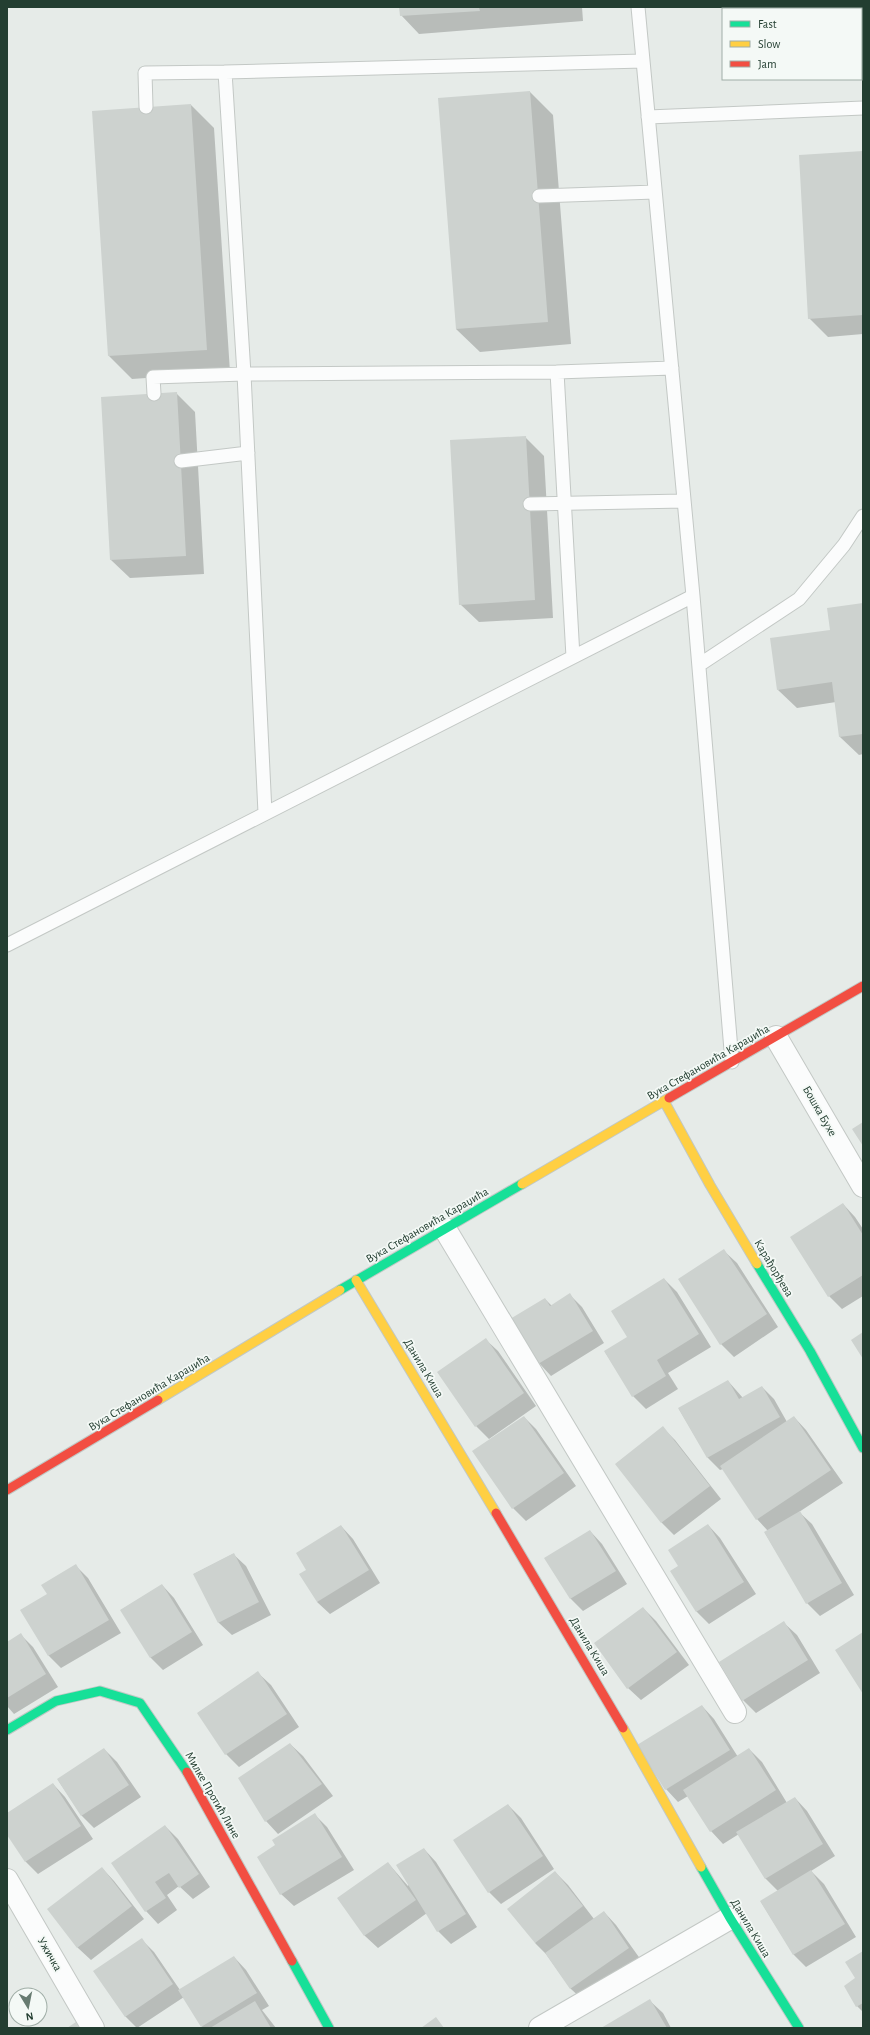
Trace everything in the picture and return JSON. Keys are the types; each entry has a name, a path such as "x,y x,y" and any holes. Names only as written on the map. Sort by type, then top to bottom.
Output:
{"street":[{"name":"Вука Стефановића Караџића","path":"7,1490 356,1280 863,986"},
{"name":"Бошка Бухе","path":"776,1037 863,1186"},
{"name":"Карађорђева","path":"664,1101 706,1178 810,1351 863,1448"},
{"path":"445,1229 735,1712"},
{"name":"Данила Киша","path":"356,1280 604,1694 730,1918 799,2028"},
{"name":"Милке Протић Лине","path":"7,1730 56,1701 100,1691 140,1703 183,1764 329,2028"},
{"name":"Ужичка","path":"7,1880 93,2028"},
{"path":"540,2028 730,1918"}],"lane":[{"path":"638,7 693,596 732,1062"},
{"path":"146,107 145,73 643,61"},
{"path":"224,72 244,374 265,813"},
{"path":"648,118 863,108"},
{"path":"539,196 655,192"},
{"path":"154,394 153,377 244,374 557,372 672,368"},
{"path":"557,372 573,657"},
{"path":"181,461 248,453"},
{"path":"530,504 684,501"},
{"path":"699,664 799,599 844,545 863,516"},
{"path":"7,945 693,596"}],"building":[{"path":"399,7 483,8 479,8 480,11 400,16"},
{"path":"863,7 863,53 862,8 793,8"},
{"path":"530,91 548,322 456,329 438,98"},
{"path":"191,104 207,350 108,356 92,111"},
{"path":"863,151 863,315 808,319 799,155"},
{"path":"177,392 186,556 110,560 101,397"},
{"path":"526,436 535,600 459,605 450,440"},
{"path":"863,603 863,734 839,737 832,682 777,690 770,638 830,630 827,608"},
{"path":"863,1122 863,1146 852,1129"},
{"path":"843,1203 863,1235 863,1275 828,1297 790,1237"},
{"path":"724,1249 767,1314 720,1345 678,1279"},
{"path":"664,1278 699,1334 657,1360 666,1376 632,1397 604,1351 627,1337 611,1311"},
{"path":"570,1293 593,1331 538,1364 510,1319 545,1298 550,1306"},
{"path":"863,1332 863,1359 851,1340"},
{"path":"486,1338 524,1393 475,1427 437,1372"},
{"path":"728,1380 739,1399 762,1386 780,1417 707,1458 678,1408"},
{"path":"524,1416 564,1473 512,1509 472,1451"},
{"path":"794,1416 831,1470 756,1520 720,1466"},
{"path":"663,1426 710,1486 661,1523 615,1464"},
{"path":"800,1511 842,1583 806,1604 764,1532"},
{"path":"708,1524 744,1582 696,1612 670,1571 678,1566 668,1550"},
{"path":"341,1525 369,1570 317,1602 299,1574 306,1570 296,1553"},
{"path":"590,1530 616,1571 570,1599 544,1558"},
{"path":"234,1553 259,1602 218,1623 193,1574"},
{"path":"76,1564 109,1620 48,1656 20,1610 47,1594 41,1585"},
{"path":"162,1584 192,1632 150,1658 120,1610"},
{"path":"643,1607 677,1652 627,1689 594,1643"},
{"path":"784,1621 808,1660 742,1701 719,1662"},
{"path":"863,1632 863,1694 835,1650"},
{"path":"21,1633 46,1674 7,1698 7,1642"},
{"path":"258,1671 287,1714 225,1755 197,1713"},
{"path":"702,1705 730,1750 665,1790 637,1745"},
{"path":"290,1743 322,1784 265,1822 238,1778"},
{"path":"104,1748 129,1785 81,1816 57,1779"},
{"path":"749,1748 776,1790 710,1832 683,1790"},
{"path":"53,1783 81,1826 25,1862 7,1835 7,1813"},
{"path":"795,1797 823,1844 765,1879 736,1832"},
{"path":"508,1804 543,1856 488,1893 453,1840"},
{"path":"315,1813 342,1857 280,1895 257,1857 275,1845 272,1840"},
{"path":"165,1825 199,1874 179,1888 169,1873 155,1882 166,1898 145,1912 111,1863"},
{"path":"424,1848 466,1914 437,1932 396,1865"},
{"path":"388,1862 416,1900 364,1936 337,1898"},
{"path":"102,1867 132,1906 77,1948 47,1909"},
{"path":"811,1870 845,1924 793,1955 760,1901"},
{"path":"555,1871 583,1906 535,1943 507,1909"},
{"path":"604,1911 629,1948 570,1989 545,1953"},
{"path":"142,1938 173,1984 125,2017 93,1971"},
{"path":"863,1951 863,2003 856,2007 844,1986 855,1978 845,1962"},
{"path":"234,1956 257,1993 201,2027 178,1990"},
{"path":"650,1999 667,2028 601,2028"},
{"path":"255,2001 271,2028 210,2028"},
{"path":"436,2017 444,2028 421,2028"},
{"path":"76,2022 79,2028 67,2028"}],"traffic: fast":[{"path":"340,1290 522,1184"},
{"path":"757,1264 810,1351 863,1448"},
{"path":"7,1730 56,1701 100,1691 140,1703 187,1772"},
{"path":"701,1867 730,1918 799,2028"},
{"path":"292,1961 329,2028"}],"traffic: slow":[{"path":"522,1184 669,1098"},
{"path":"664,1101 710,1185 757,1264"},
{"path":"356,1280 496,1513"},
{"path":"158,1400 340,1290"},
{"path":"623,1728 701,1867"}],"traffic: jam":[{"path":"669,1098 863,986"},
{"path":"7,1490 158,1400"},
{"path":"496,1513 623,1728"},
{"path":"187,1772 292,1961"}]}
